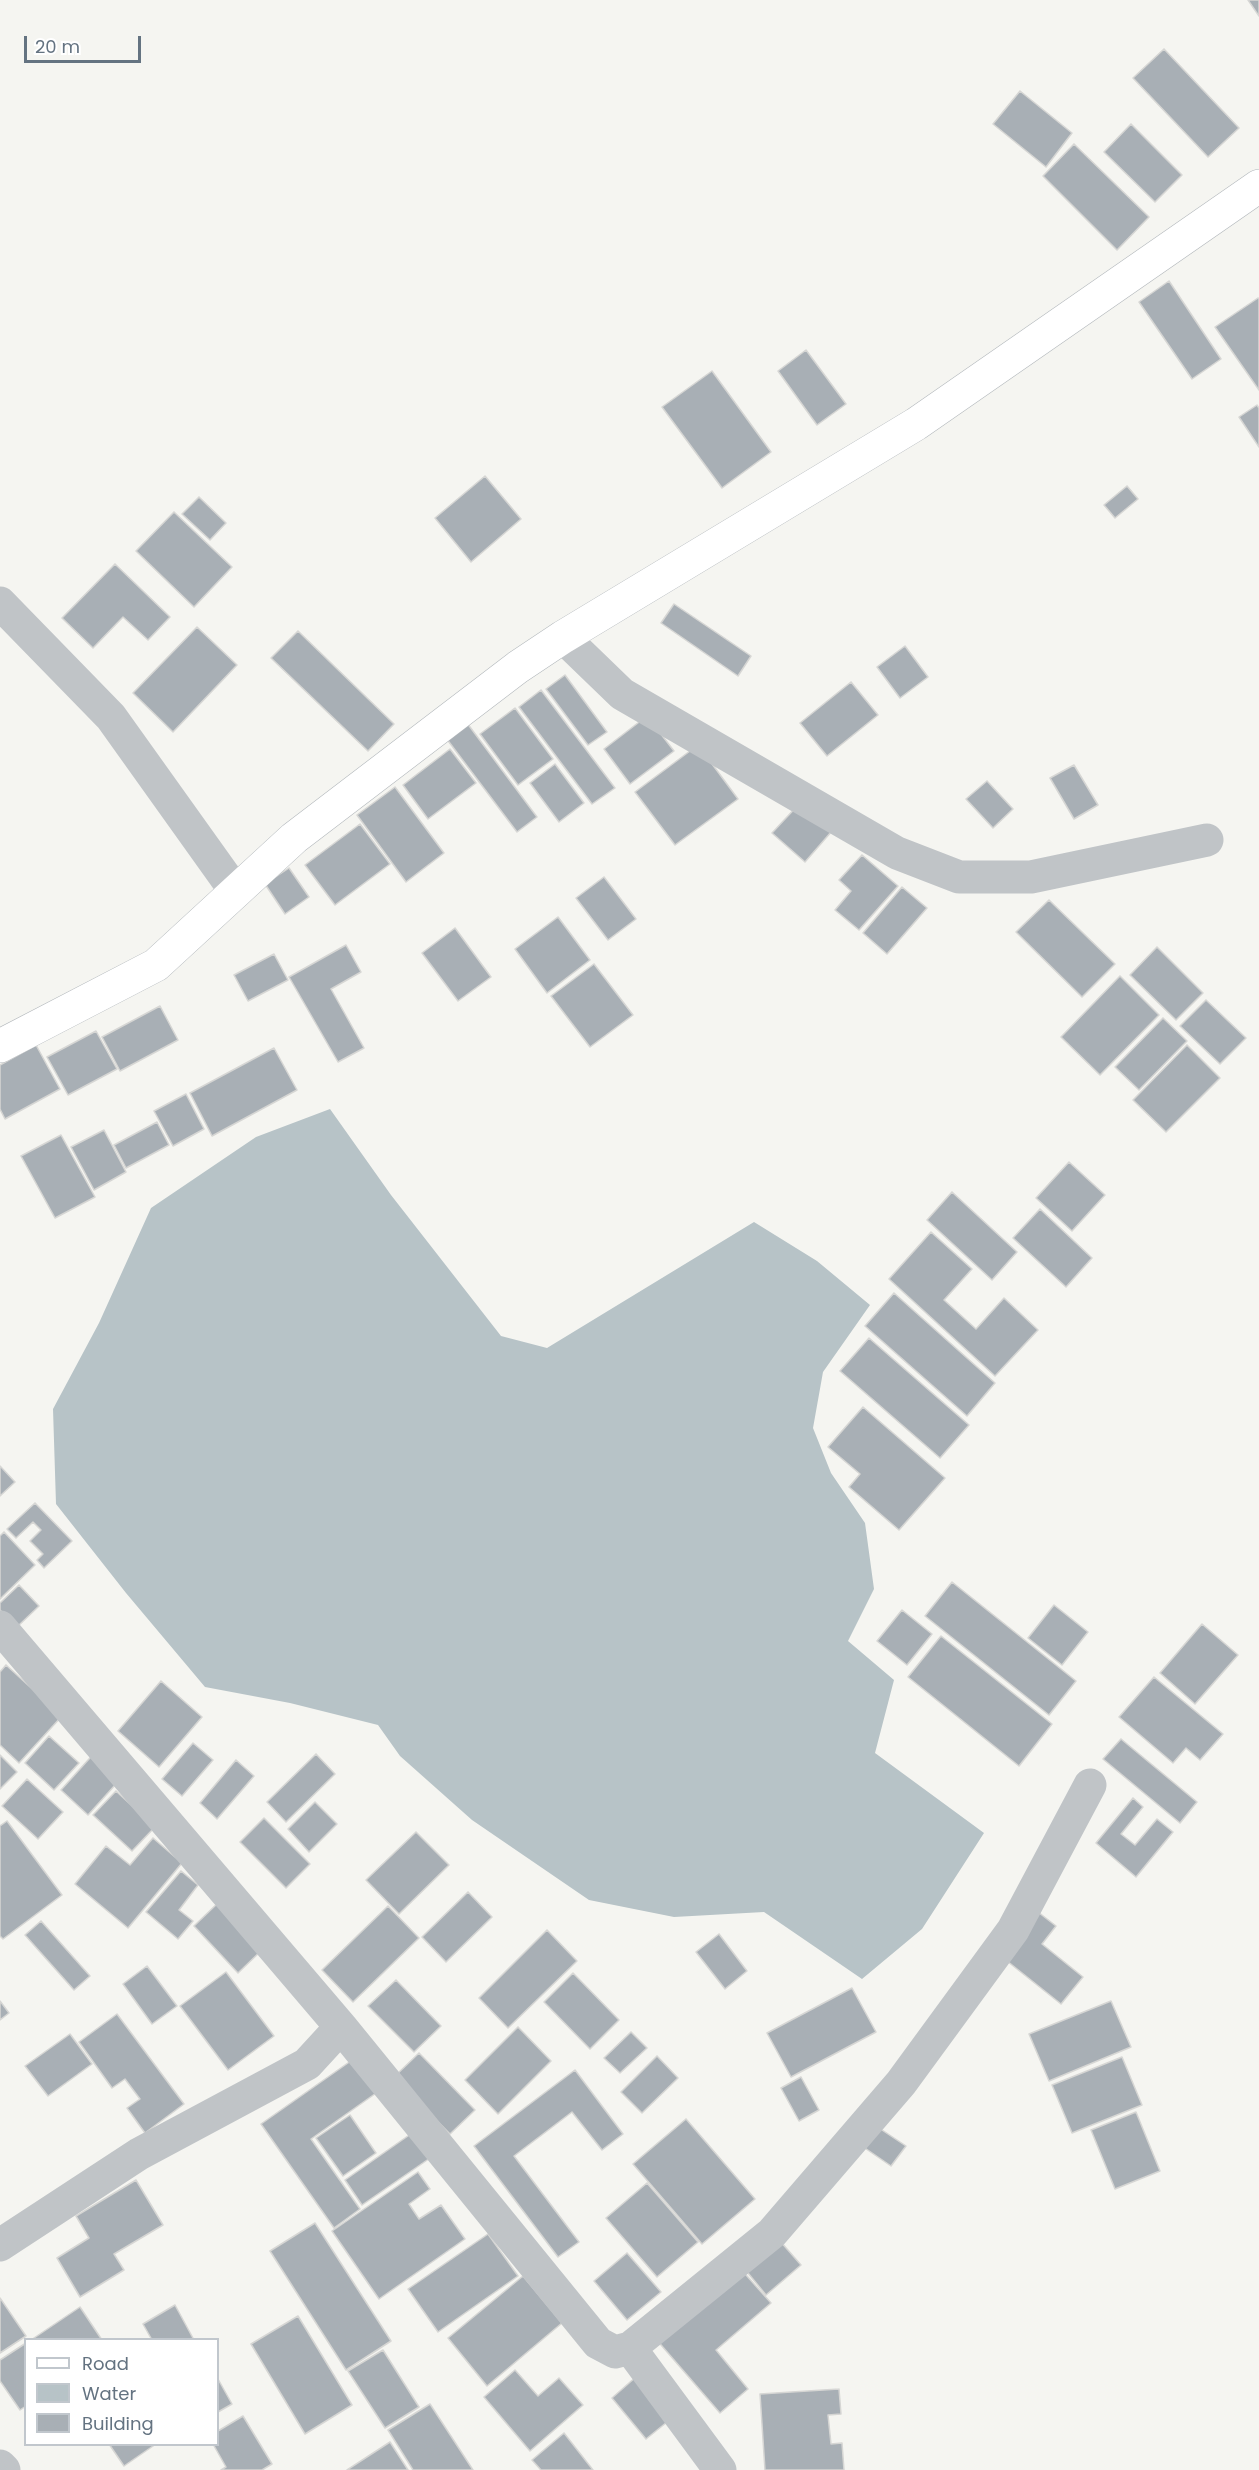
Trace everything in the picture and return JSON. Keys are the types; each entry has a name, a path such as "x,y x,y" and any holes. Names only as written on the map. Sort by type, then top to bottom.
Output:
{"street":[{"path":"0,1046 156,965 294,838 518,667 563,637 916,424 1259,186"},
{"path":"0,603 111,717 236,892"},
{"path":"563,637 622,694 897,853 958,877 1031,877 1207,840"},
{"path":"0,1627 341,2026 598,2343 615,2352 630,2348 772,2233 902,2083 1012,1930 1090,1785"},
{"path":"0,2245 139,2154 307,2064 341,2026"},
{"path":"630,2348 720,2470"},
{"path":"0,2466 4,2470"}],"water":[{"path":"330,1109 391,1195 501,1336 547,1348 754,1222 817,1261 870,1305 823,1372 813,1428 831,1473 865,1523 874,1589 848,1641 894,1680 875,1753 984,1833 922,1929 862,1979 764,1912 674,1917 589,1900 472,1820 400,1756 378,1725 290,1703 205,1687 126,1593 56,1504 53,1409 99,1323 151,1208 256,1137"}],"building":[{"path":"1248,0 1259,0 1259,16"},
{"path":"1164,49 1239,128 1208,157 1133,78"},
{"path":"1020,91 1072,133 1046,167 993,124"},
{"path":"1131,124 1182,175 1155,202 1104,152"},
{"path":"1074,144 1149,217 1117,250 1043,176"},
{"path":"1169,281 1221,359 1192,379 1139,302"},
{"path":"1259,299 1259,390 1215,327"},
{"path":"806,350 846,404 817,425 778,371"},
{"path":"712,371 771,452 722,488 662,407"},
{"path":"1257,405 1259,408 1259,447 1239,417"},
{"path":"485,476 521,519 471,562 435,518"},
{"path":"1127,486 1138,499 1115,518 1104,505"},
{"path":"199,497 226,523 210,540 182,514"},
{"path":"174,512 232,567 194,607 136,551"},
{"path":"115,564 170,617 148,640 123,617 93,648 62,618"},
{"path":"674,604 751,656 738,676 661,623"},
{"path":"197,627 237,665 173,732 133,693"},
{"path":"298,631 394,724 368,751 271,658"},
{"path":"905,646 928,677 900,698 877,667"},
{"path":"565,675 607,732 588,745 546,689"},
{"path":"851,682 878,715 827,756 800,723"},
{"path":"541,690 615,788 592,804 519,707"},
{"path":"515,708 553,759 518,785 480,734"},
{"path":"647,716 674,751 630,784 604,749"},
{"path":"467,723 537,817 517,832 446,738"},
{"path":"698,745 738,799 675,845 635,792"},
{"path":"450,749 476,783 428,819 403,785"},
{"path":"555,764 584,803 559,822 530,783"},
{"path":"1074,765 1098,805 1074,819 1050,778"},
{"path":"987,781 1013,809 993,828 966,799"},
{"path":"395,787 444,853 406,882 357,815"},
{"path":"800,803 832,831 805,862 772,833"},
{"path":"360,824 390,864 335,905 305,865"},
{"path":"862,855 898,886 859,930 835,910 851,891 839,880"},
{"path":"289,868 309,897 285,914 265,884"},
{"path":"604,877 636,919 608,940 576,898"},
{"path":"902,887 927,908 887,954 863,933"},
{"path":"1049,900 1115,964 1082,997 1016,932"},
{"path":"558,917 590,960 547,993 515,949"},
{"path":"455,928 491,977 458,1001 422,953"},
{"path":"346,945 361,972 331,989 364,1048 338,1062 289,977"},
{"path":"1157,947 1203,993 1176,1020 1130,975"},
{"path":"274,954 288,980 248,1001 234,975"},
{"path":"594,964 633,1015 590,1047 551,996"},
{"path":"1120,976 1159,1015 1100,1075 1061,1037"},
{"path":"1206,1000 1246,1038 1220,1064 1180,1026"},
{"path":"160,1006 178,1040 120,1071 102,1037"},
{"path":"1163,1018 1187,1041 1139,1090 1115,1067"},
{"path":"96,1031 117,1069 68,1095 47,1057"},
{"path":"36,1045 60,1089 5,1119 0,1109 0,1065"},
{"path":"1187,1045 1220,1078 1166,1132 1133,1100"},
{"path":"274,1048 297,1090 212,1136 190,1093"},
{"path":"186,1094 204,1129 173,1146 154,1111"},
{"path":"157,1122 169,1145 126,1168 114,1145"},
{"path":"104,1130 126,1172 94,1190 71,1147"},
{"path":"61,1135 95,1197 55,1218 21,1156"},
{"path":"1069,1162 1105,1195 1072,1231 1036,1198"},
{"path":"952,1192 1017,1252 992,1280 927,1220"},
{"path":"1040,1209 1092,1258 1066,1287 1013,1238"},
{"path":"931,1232 972,1269 944,1300 976,1329 1004,1298 1038,1330 995,1376 889,1279"},
{"path":"894,1293 995,1383 967,1416 865,1326"},
{"path":"869,1338 969,1425 940,1458 840,1371"},
{"path":"863,1407 945,1478 899,1530 849,1487 860,1474 828,1447"},
{"path":"0,1466 15,1482 0,1496"},
{"path":"35,1503 72,1541 44,1568 37,1560 43,1554 30,1541 41,1530 33,1522 16,1538 7,1529"},
{"path":"4,1532 35,1565 0,1599 0,1536"},
{"path":"952,1582 1076,1681 1049,1715 925,1616"},
{"path":"19,1585 39,1606 17,1627 0,1610 0,1603"},
{"path":"1054,1605 1088,1632 1062,1665 1028,1638"},
{"path":"902,1610 932,1634 907,1665 877,1641"},
{"path":"1202,1624 1238,1655 1195,1704 1160,1673"},
{"path":"941,1636 1052,1724 1019,1766 908,1677"},
{"path":"6,1665 62,1716 19,1763 0,1745 0,1672"},
{"path":"1154,1677 1223,1734 1200,1760 1186,1748 1173,1763 1119,1717"},
{"path":"161,1681 202,1717 159,1767 118,1731"},
{"path":"49,1736 79,1763 54,1790 25,1763"},
{"path":"1121,1739 1197,1802 1180,1823 1103,1759"},
{"path":"193,1743 213,1760 182,1796 162,1779"},
{"path":"98,1749 125,1774 88,1815 61,1790"},
{"path":"316,1754 335,1774 286,1822 267,1802"},
{"path":"0,1755 17,1772 0,1789"},
{"path":"236,1760 254,1776 217,1819 200,1803"},
{"path":"27,1779 63,1812 38,1839 2,1806"},
{"path":"116,1791 155,1827 132,1851 93,1815"},
{"path":"1133,1798 1143,1807 1121,1834 1135,1845 1157,1819 1173,1832 1136,1877 1096,1843"},
{"path":"315,1802 337,1824 309,1852 288,1829"},
{"path":"264,1818 310,1864 286,1888 240,1842"},
{"path":"7,1821 62,1895 3,1939 0,1936 0,1826"},
{"path":"416,1832 449,1865 399,1914 366,1880"},
{"path":"153,1838 182,1863 128,1928 75,1884 106,1846 130,1865"},
{"path":"181,1871 198,1885 179,1910 193,1921 178,1939 146,1912"},
{"path":"468,1892 492,1917 446,1962 422,1937"},
{"path":"220,1901 264,1948 238,1973 194,1926"},
{"path":"388,1906 419,1938 353,2002 322,1970"},
{"path":"1038,1912 1056,1926 1042,1944 1083,1977 1061,2004 1002,1957"},
{"path":"41,1921 90,1976 74,1990 25,1935"},
{"path":"547,1930 577,1961 508,2028 479,1998"},
{"path":"719,1934 747,1971 725,1989 696,1952"},
{"path":"147,1966 177,2006 152,2024 123,1984"},
{"path":"226,1972 274,2036 228,2070 180,2006"},
{"path":"573,1973 619,2020 590,2049 544,2002"},
{"path":"396,1980 441,2026 414,2052 368,2006"},
{"path":"852,1988 876,2032 791,2077 767,2033"},
{"path":"0,2001 9,2013 0,2020"},
{"path":"1111,2001 1131,2047 1049,2081 1029,2034"},
{"path":"117,2014 184,2104 145,2133 127,2108 140,2099 125,2079 112,2088 79,2042"},
{"path":"518,2027 551,2061 498,2114 465,2080"},
{"path":"631,2032 647,2048 620,2073 604,2058"},
{"path":"70,2034 92,2064 48,2096 25,2066"},
{"path":"419,2053 475,2110 450,2134 394,2077"},
{"path":"657,2056 678,2078 642,2113 621,2092"},
{"path":"1122,2057 1142,2105 1072,2133 1052,2085"},
{"path":"355,2058 379,2091 311,2139 360,2209 334,2228 261,2124"},
{"path":"575,2070 623,2134 602,2150 572,2112 514,2156 579,2242 558,2257 474,2146"},
{"path":"801,2077 819,2110 799,2121 781,2088"},
{"path":"1136,2112 1160,2171 1115,2189 1091,2130"},
{"path":"350,2115 376,2153 343,2176 316,2138"},
{"path":"686,2119 755,2199 702,2244 633,2164"},
{"path":"873,2124 906,2146 891,2166 859,2144"},
{"path":"415,2131 433,2156 362,2205 345,2180"},
{"path":"418,2172 430,2189 409,2204 419,2219 441,2205 465,2239 379,2299 332,2231"},
{"path":"136,2180 163,2225 114,2254 124,2270 80,2297 57,2258 89,2238 76,2216"},
{"path":"647,2183 698,2242 657,2277 606,2218"},
{"path":"315,2223 391,2341 346,2370 270,2251"},
{"path":"773,2233 801,2265 766,2295 739,2262"},
{"path":"488,2234 518,2276 438,2332 408,2289"},
{"path":"627,2253 661,2292 627,2320 594,2281"},
{"path":"738,2266 771,2303 716,2350 748,2389 720,2413 655,2338"},
{"path":"523,2276 562,2323 487,2386 448,2338"},
{"path":"0,2298 26,2336 0,2353"},
{"path":"175,2305 193,2338 151,2338 143,2324"},
{"path":"80,2307 101,2338 34,2338"},
{"path":"298,2316 352,2405 305,2434 251,2344"},
{"path":"24,2344 24,2407 20,2410 0,2381 0,2360"},
{"path":"383,2350 419,2407 385,2428 348,2371"},
{"path":"515,2370 538,2396 559,2378 583,2405 530,2451 484,2397"},
{"path":"637,2376 672,2418 646,2439 612,2398"},
{"path":"219,2381 232,2404 219,2411"},
{"path":"839,2389 841,2414 828,2415 831,2444 842,2443 844,2470 765,2470 760,2394"},
{"path":"430,2404 473,2470 413,2470 388,2430"},
{"path":"243,2416 272,2464 262,2470 221,2470 226,2467 214,2446 219,2446 219,2430"},
{"path":"564,2433 593,2470 541,2470 532,2460"},
{"path":"390,2442 408,2470 347,2470"},
{"path":"110,2446 153,2446 124,2466"}]}
